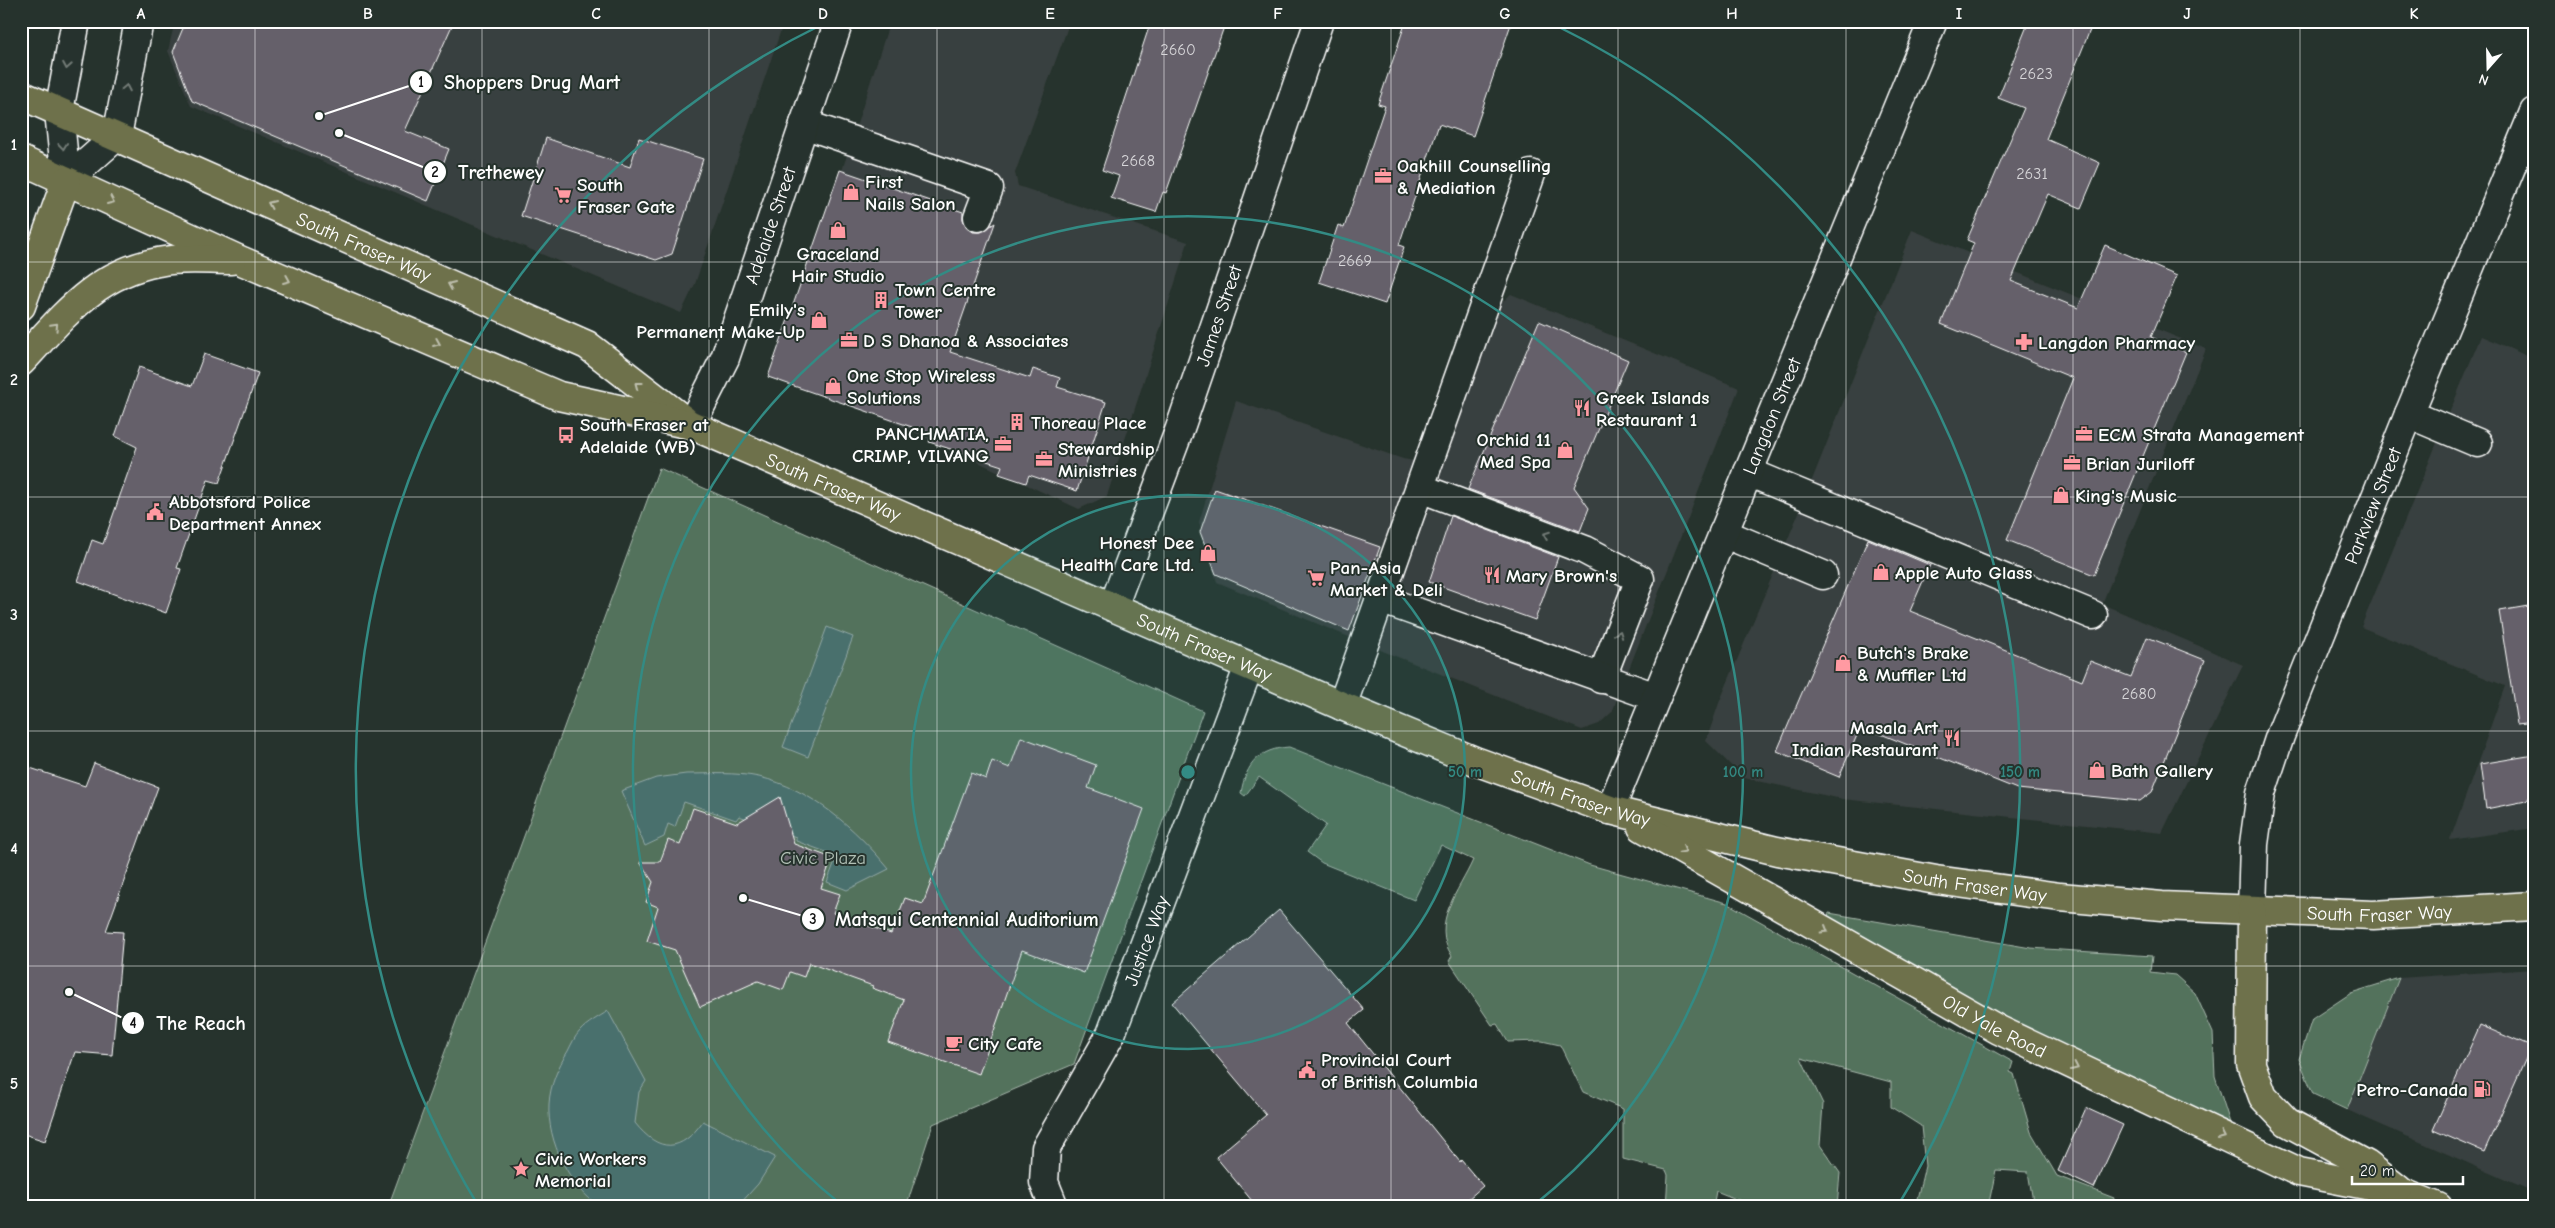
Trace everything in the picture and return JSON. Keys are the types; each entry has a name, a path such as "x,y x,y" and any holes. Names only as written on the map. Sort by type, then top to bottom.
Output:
{"main road":[{"name":"South Fraser Way","path":"21,95 586,345 691,425"},
{"name":"South Fraser Way","path":"21,160 242,261 559,396 691,425 1342,706 1475,761 1610,810 1777,851 1936,880 2060,897 2162,906 2373,915 2534,906"},
{"path":"21,306 66,181"},
{"path":"21,362 65,314 96,287 115,274 159,261 242,261"},
{"name":"Old Yale Road","path":"1610,810 1801,916 1998,1030 2299,1172 2398,1199 2438,1207"},
{"name":"Old Yale Road","path":"2252,910 2251,1064 2262,1097 2287,1122 2367,1165 2398,1199"}],"street":[{"path":"66,181 59,111 76,21"},
{"path":"66,181 117,136 138,21"},
{"name":"Adelaide Street","path":"691,425 725,358 839,21"},
{"name":"James Street","path":"1112,607 1179,431 1319,21"},
{"name":"Langdon Street","path":"1610,810 1933,21"},
{"name":"Parkview Street","path":"2252,910 2254,844 2261,792 2280,736 2409,414 2534,112"},
{"path":"804,124 989,188 978,217"},
{"path":"1342,706 1531,174"},
{"path":"2409,414 2478,443"},
{"path":"1748,472 2093,615"},
{"path":"1420,488 1585,550 1640,579 1601,679"},
{"path":"1723,533 1823,575"},
{"path":"1380,599 1656,698"},
{"name":"Justice Way","path":"1054,1207 1044,1182 1046,1148 1111,1034 1249,666"}],"shaded area":[{"name":"South Fraser Gate","path":"175,21 784,21 695,284 681,313 191,106 168,51"},
{"path":"890,21 1070,21 1015,173 1018,186 1188,242 1107,496 1079,509 804,381 788,339"},
{"path":"1912,230 2206,349 2102,604 2243,665 2162,833 1842,799 1744,778 1706,741 1719,703 1800,510"},
{"path":"1511,294 1739,388 1612,712 1599,724 1582,730 1385,652 1217,582 1199,522 1236,401 1403,459 1441,466 1500,304"},
{"path":"2481,336 2534,359 2534,828 2450,840 2505,686 2361,627"},
{"path":"2534,969 2534,1192 2347,1110 2399,978"}],"green space":[{"name":"Civic Plaza","path":"659,468 1203,711 1074,1064 933,1124 906,1207 388,1207"},
{"path":"1289,747 1590,865 1727,903 2013,1062 2010,1072 2014,1074 2031,1132 2057,1176 2114,1198 2112,1207 2034,1207 2028,1172 1996,1170 1988,1207 1915,1207 1925,1166 1921,1126 1891,1107 1891,1082 1801,1058 1823,1104 1820,1145 1840,1173 1837,1207 1756,1207 1716,1191 1713,1207 1666,1207 1668,1175 1666,1170 1623,1159 1623,1109 1583,1092 1560,1045 1542,1041 1508,1042 1497,1024 1492,1025 1449,961 1452,956 1446,943 1445,919 1454,895 1473,860 1441,845 1414,900 1322,863 1307,852 1326,825 1259,777 1245,796 1241,793 1247,773 1256,760 1270,751"},
{"path":"1829,913 2031,948 2152,956 2150,972 2175,975 2195,993 2213,1033 2215,1076 2230,1123 2005,1020 1827,919"},
{"path":"2399,978 2347,1110 2313,1094 2299,1059 2312,1019 2351,993"}],"water":[{"path":"827,627 853,637 808,757 783,747"},
{"path":"686,774 750,775 797,791 831,812 847,825 889,869 847,890 827,882 837,856 796,841 796,837 739,816 736,820 684,802 675,827 668,824 664,837 645,846 621,791 656,778"},
{"path":"608,1011 646,1081 639,1092 635,1123 644,1133 661,1144 678,1144 695,1132 703,1121 775,1157 758,1184 739,1205 735,1207 600,1207 589,1198 570,1175 562,1162 552,1133 549,1118 551,1090 558,1070 576,1035 586,1025"}],"building":[{"path":"186,21 454,21 405,131 449,149 428,201 192,101 173,52"},
{"path":"1151,21 1226,21 1166,193 1163,192 1156,212 1111,198 1119,176 1102,170"},
{"path":"1406,21 1512,21 1473,136 1439,124 1399,245 1404,247 1385,304 1319,282 1338,225 1344,228 1385,106 1378,104"},
{"path":"2029,21 2068,21 2090,30 2046,139 2100,163 2081,208 2048,194 2011,281 2078,308 2105,245 2177,276 2151,337 2186,352 2094,575 2007,540 2073,378 1941,324 1974,243 1967,240 2024,108 1998,98"},
{"path":"546,138 630,167 639,138 703,159 672,254 656,260 521,216"},
{"name":"Town Centre Tower","path":"840,170 963,212 966,226 973,232 981,232 995,223 950,352 1030,378 1033,369 1060,378 1057,387 1106,402 1077,491 1029,475 1026,483 999,474 1002,466 929,442 932,434 768,377"},
{"path":"1539,321 1628,360 1574,487 1589,508 1580,531 1468,489"},
{"name":"Abbotsford Police Department Annex","path":"204,354 258,373 219,483 208,480 177,568 181,569 166,613 78,581 92,540 103,544 137,447 115,436 139,367 192,386"},
{"path":"1215,489 1380,547 1349,631 1216,574 1200,532"},
{"name":"Mary Brown's","path":"1451,516 1558,557 1535,620 1429,582"},
{"path":"1868,539 1930,565 1910,611 2082,681 2090,661 2131,677 2147,637 2205,660 2152,792 2140,801 2017,789 1861,726 1839,777 1777,751"},
{"path":"2534,605 2534,722 2517,724 2499,611"},
{"path":"1021,737 1096,765 1088,788 1144,809 1084,973 1022,950 979,1074 888,1042 904,1000 872,988 873,986 809,963 804,977 790,972 783,990 758,981 700,1007 675,950 647,941 658,907 646,902 653,882 640,862 660,862 668,840 680,845 693,808 737,823 780,797 794,844 832,858 821,888 840,894 833,913 891,934 905,898 923,904 971,773 986,779 992,761 1010,768"},
{"path":"2534,755 2534,792 2526,801 2486,809 2480,764"},
{"path":"94,763 158,787 106,931 123,932 112,1055 75,1052 45,1141 21,1133 21,765 85,786"},
{"name":"Provincial Court of British Columbia","path":"1279,910 1364,1010 1348,1023 1460,1162 1461,1160 1483,1186 1459,1207 1257,1207 1216,1157 1266,1115 1172,1003"},
{"name":"Petro-Canada","path":"2480,1025 2531,1047 2484,1152 2433,1130"},
{"path":"2086,1108 2123,1125 2094,1188 2058,1171"}],"place":[{"name":"Shoppers Drug Mart","path":"319,116"},
{"name":"Trethewey","path":"339,133"},
{"name":"Oakhill Counselling & Mediation","path":"1383,176"},
{"name":"First Nails Salon","path":"851,192"},
{"name":"South Fraser Gate","path":"563,195"},
{"name":"Graceland Hair Studio","path":"838,230"},
{"name":"Town Centre Tower","path":"881,300"},
{"name":"Emily's Permanent Make-Up","path":"819,320"},
{"name":"D S Dhanoa & Associates","path":"849,340"},
{"name":"Langdon Pharmacy","path":"2024,342"},
{"name":"One Stop Wireless Solutions","path":"833,386"},
{"name":"Greek Islands Restaurant 1","path":"1582,408"},
{"name":"Thoreau Place","path":"1017,422"},
{"name":"ECM Strata Management","path":"2084,434"},
{"name":"South Fraser at Adelaide (WB)","path":"566,435"},
{"name":"PANCHMATIA, CRIMP, VILVANG","path":"1003,444"},
{"name":"Orchid 11 Med Spa","path":"1565,450"},
{"name":"Stewardship Ministries","path":"1044,459"},
{"name":"Brian Juriloff","path":"2072,463"},
{"name":"King's Music","path":"2061,495"},
{"name":"Abbotsford Police Department Annex","path":"155,512"},
{"name":"Honest Dee Health Care Ltd.","path":"1208,553"},
{"name":"Apple Auto Glass","path":"1881,572"},
{"name":"Mary Brown's","path":"1492,575"},
{"name":"Pan-Asia Market & Deli","path":"1316,578"},
{"name":"Butch's Brake & Muffler Ltd","path":"1843,663"},
{"name":"Masala Art Indian Restaurant","path":"1952,738"},
{"name":"Bath Gallery","path":"2097,770"},
{"name":"Matsqui Centennial Auditorium","path":"743,898"},
{"name":"The Reach","path":"69,992"},
{"name":"City Cafe","path":"954,1043"},
{"name":"Provincial Court of British Columbia","path":"1307,1070"},
{"name":"Petro-Canada","path":"2482,1089"},
{"name":"Civic Workers Memorial","path":"521,1169"}]}
